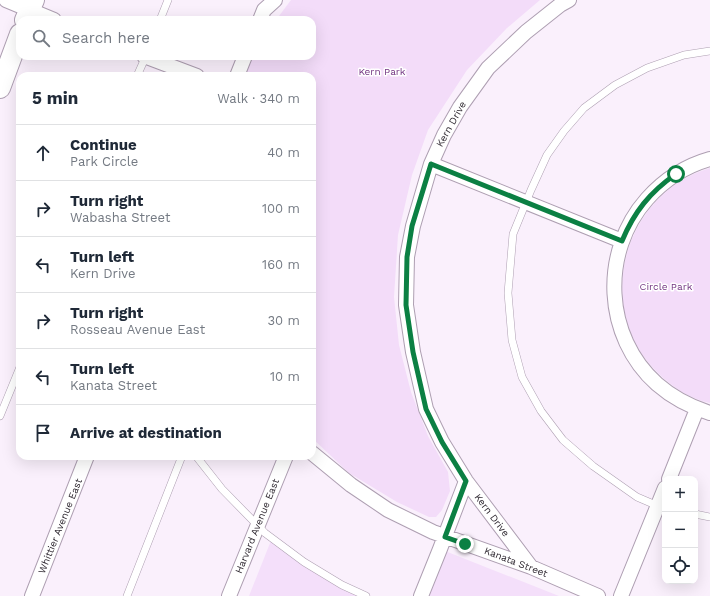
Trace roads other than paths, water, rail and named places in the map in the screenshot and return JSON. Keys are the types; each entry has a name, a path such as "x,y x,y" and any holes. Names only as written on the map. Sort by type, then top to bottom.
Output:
{"street":[{"path":"6,0 44,16"},
{"path":"264,10 275,0"},
{"name":"Kern Drive","path":"531,567 466,481 442,442 426,409 413,352 406,305 407,257 412,226 431,164 444,135 460,107 488,68 526,32 560,5 569,0"},
{"path":"0,88 16,45"},
{"path":"155,60 187,72"},
{"path":"239,72 243,60"},
{"path":"671,476 704,411 676,398 657,384 644,371 634,356 623,335 616,312 614,288 616,264 622,241 631,221 647,199 658,187 685,168 710,159"},
{"path":"431,164 622,241"},
{"name":"Kanata Street","path":"316,456 351,485 388,510 445,537 531,567 598,596"},
{"name":"Whittier Avenue East","path":"32,596 85,460"},
{"name":"Harvard Avenue East","path":"229,596 284,460"},
{"path":"421,596 466,481"},
{"path":"621,596 661,507"}],"lane":[{"path":"162,16 168,0"},
{"path":"661,507 637,497 593,466 563,440 541,411 522,377 512,340 508,293 513,234 547,155 564,131 584,108 615,85 647,68 684,55 710,51"},
{"path":"139,72 144,60"},
{"path":"0,416 16,377"},
{"path":"126,596 180,460"},
{"path":"199,460 222,490 269,536 304,562 342,585 366,596"},
{"path":"698,515 710,517"}],"park label":[{"name":"Kern Park","path":"382,71"},
{"name":"Circle Park","path":"666,286"}]}
